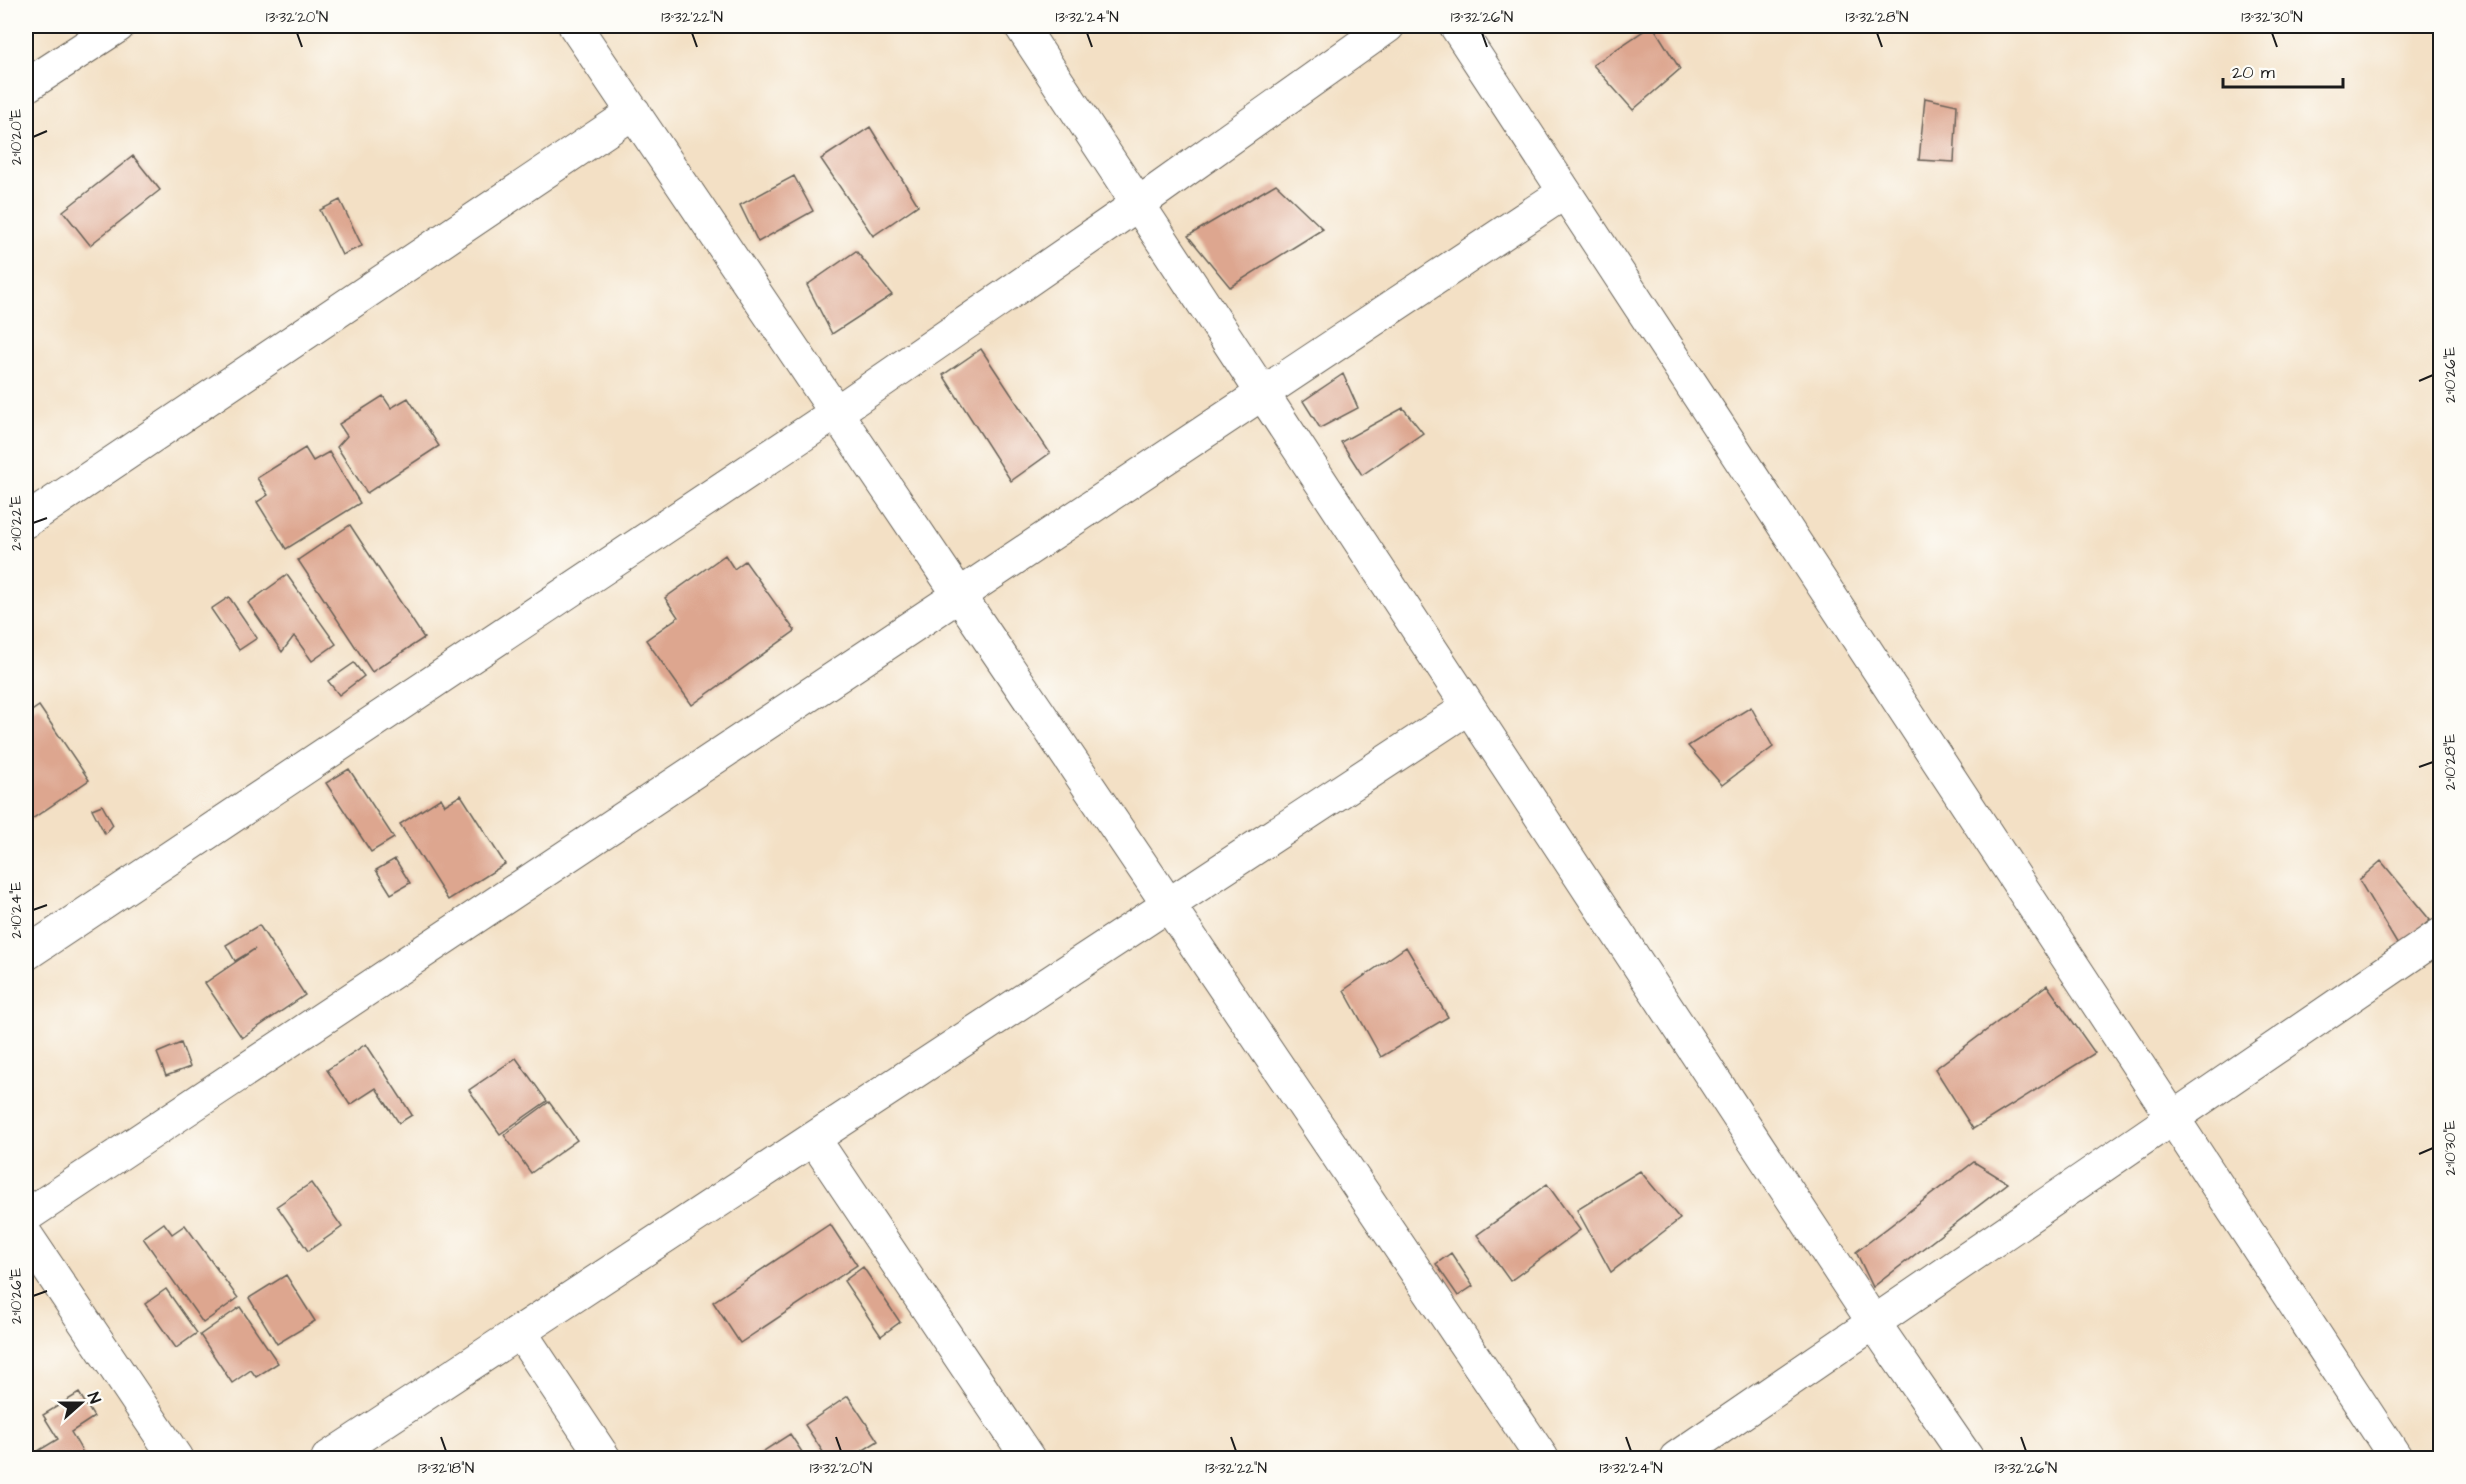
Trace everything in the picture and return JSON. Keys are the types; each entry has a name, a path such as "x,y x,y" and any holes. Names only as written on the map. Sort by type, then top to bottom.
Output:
{"street":[{"path":"26,86 118,26"},
{"path":"575,26 1542,1458"},
{"path":"1021,26 1874,1323 1967,1458"},
{"path":"26,954 837,412 1138,204 1388,26"},
{"path":"1456,26 2396,1458"},
{"path":"26,521 634,112"},
{"path":"26,1216 1565,192"},
{"path":"328,1458 1469,707"},
{"path":"1676,1458 2440,935"},
{"path":"814,1139 1028,1458"},
{"path":"26,1234 176,1458"},
{"path":"520,1332 604,1458"}],"building":[{"path":"1651,26 1680,69 1633,110 1593,65"},
{"path":"1925,98 1957,105 1954,162 1919,160"},
{"path":"870,127 918,205 873,236 821,159"},
{"path":"133,156 160,190 90,245 63,211"},
{"path":"794,176 813,211 758,242 740,205"},
{"path":"1276,184 1323,229 1230,287 1188,236"},
{"path":"340,200 362,246 342,255 320,210"},
{"path":"856,251 892,295 832,334 807,285"},
{"path":"981,349 1050,453 1011,481 943,375"},
{"path":"1343,374 1358,408 1320,428 1303,401"},
{"path":"383,396 391,408 408,398 439,446 367,493 337,447 347,436 339,424"},
{"path":"1403,408 1423,433 1362,475 1341,442"},
{"path":"305,448 313,461 329,452 360,503 286,549 257,502 268,495 257,478"},
{"path":"350,525 424,638 372,672 298,560"},
{"path":"725,555 734,569 745,561 795,631 692,705 646,640 678,617 665,598"},
{"path":"287,575 336,644 312,661 294,636 282,652 248,603"},
{"path":"229,597 257,638 239,650 211,609"},
{"path":"354,663 364,676 339,695 328,681"},
{"path":"39,706 89,780 26,823 26,715"},
{"path":"1751,707 1773,747 1722,785 1688,746"},
{"path":"349,769 394,838 371,852 326,783"},
{"path":"461,795 505,864 448,900 400,824 441,798 445,805"},
{"path":"102,805 113,825 105,834 92,809"},
{"path":"395,859 410,883 391,894 376,870"},
{"path":"2381,861 2430,920 2399,947 2359,880"},
{"path":"259,925 305,995 242,1038 205,983 255,949 235,961 226,945"},
{"path":"1406,947 1448,1017 1381,1057 1344,990"},
{"path":"2047,985 2095,1053 1973,1129 1935,1069"},
{"path":"181,1043 190,1067 166,1076 157,1053"},
{"path":"366,1044 412,1115 399,1123 376,1088 350,1105 327,1070"},
{"path":"516,1058 547,1101 500,1134 469,1090"},
{"path":"549,1102 577,1140 531,1173 504,1135"},
{"path":"1974,1162 2008,1183 1873,1287 1856,1252"},
{"path":"1640,1171 1680,1219 1611,1272 1577,1210"},
{"path":"311,1183 342,1227 308,1251 277,1206"},
{"path":"1547,1184 1580,1230 1510,1281 1477,1235"},
{"path":"164,1223 172,1234 185,1225 238,1298 203,1323 143,1238"},
{"path":"830,1224 857,1265 740,1343 713,1302"},
{"path":"1451,1253 1473,1286 1458,1296 1436,1264"},
{"path":"863,1267 900,1322 881,1336 844,1281"},
{"path":"286,1275 315,1321 277,1344 249,1298"},
{"path":"166,1289 197,1333 176,1348 145,1304"},
{"path":"240,1307 278,1363 256,1377 251,1370 232,1383 200,1335"},
{"path":"79,1393 94,1417 71,1432 86,1458 42,1458 38,1451 58,1439 43,1415"},
{"path":"848,1396 878,1441 851,1458 827,1458 805,1425"},
{"path":"790,1434 806,1458 753,1458"}]}
